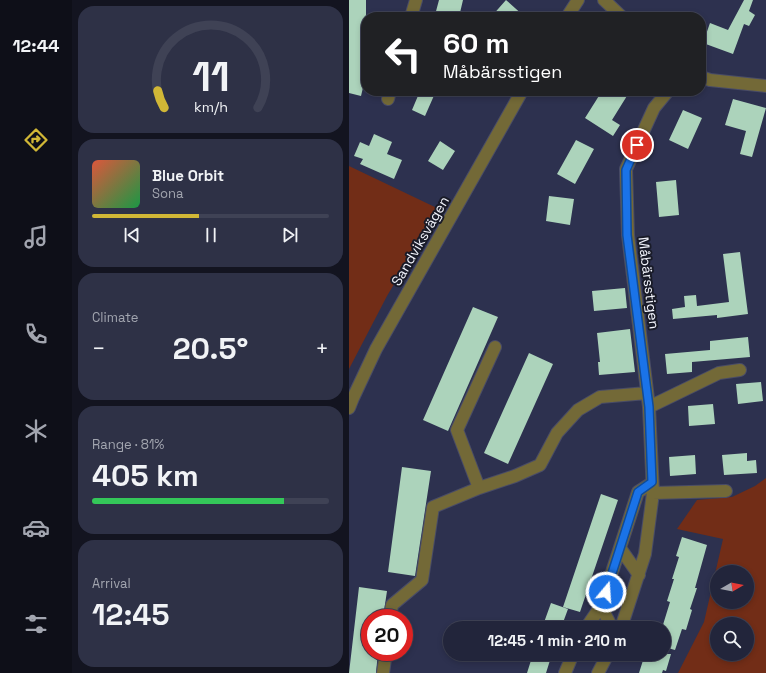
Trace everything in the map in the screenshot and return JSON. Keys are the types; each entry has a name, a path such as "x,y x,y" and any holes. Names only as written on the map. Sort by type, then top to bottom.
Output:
{"street":[{"path":"412,12 416,0"},
{"path":"570,12 578,0"},
{"path":"604,0 617,12"},
{"path":"706,79 766,86"},
{"name":"Sandviksvägen","path":"349,408 376,349 520,96"},
{"name":"Måbärsstigen","path":"623,621 645,554 652,488 649,407 641,331 627,235 626,170 654,108 664,96"},
{"path":"479,488 457,430 495,347"},
{"path":"649,407 719,373 740,370"},
{"path":"391,609 392,605 422,580 433,507 540,465 557,433 578,410 600,397 647,393"},
{"path":"591,621 601,606 638,492 652,488 726,491"},
{"path":"620,548 639,575"},
{"path":"601,606 608,621"},
{"path":"383,673 385,661"},
{"path":"565,673 570,661"},
{"path":"598,673 604,661"}],"shaded area":[{"path":"349,166 439,209 387,296 349,369"},
{"path":"766,478 766,673 678,673 704,622 710,596 710,609 754,609 754,565 717,565 723,539 677,529 697,500 732,497 755,486"}],"building":[{"path":"349,0 366,0 366,12 361,12 361,96 349,93"},
{"path":"439,0 463,0 460,12 436,12"},
{"path":"506,0 519,12 495,12"},
{"path":"744,0 753,0 749,11 755,15 749,26 744,24 733,54 706,44 706,34 710,23 728,30"},
{"path":"418,96 434,96 425,116 412,110"},
{"path":"599,96 627,96 612,120 620,125 613,136 585,118"},
{"path":"733,99 766,108 752,157 740,154 746,131 725,125"},
{"path":"683,110 702,118 688,149 669,140"},
{"path":"374,134 392,142 387,154 402,160 394,179 360,164 363,159 354,156 360,142 369,146"},
{"path":"576,140 594,149 575,184 557,174"},
{"path":"440,141 455,151 443,170 428,161"},
{"path":"676,180 679,215 659,217 656,182"},
{"path":"549,196 574,199 570,225 546,221"},
{"path":"740,252 748,314 717,318 717,315 673,319 672,309 685,307 684,296 696,295 697,306 729,302 723,254"},
{"path":"625,288 627,308 594,311 592,291"},
{"path":"473,307 498,317 448,431 423,420"},
{"path":"630,329 635,372 599,375 598,362 600,362 597,333"},
{"path":"748,337 750,357 692,362 692,372 667,374 665,354 710,350 710,341"},
{"path":"529,353 553,364 508,464 484,453"},
{"path":"761,382 763,401 738,404 736,384"},
{"path":"713,404 715,424 689,426 688,406"},
{"path":"747,453 747,461 756,460 757,473 724,475 722,455"},
{"path":"695,455 696,474 670,476 669,457"},
{"path":"402,467 431,471 415,576 388,572"},
{"path":"601,494 618,500 580,612 563,607"},
{"path":"682,537 707,545 695,588 697,588 690,609 692,610 686,630 682,629 675,650 671,649 671,621 664,621 670,602 667,601 674,579 672,579 679,557 676,556"},
{"path":"359,587 387,591 384,609 361,609 361,661 377,661 376,673 349,673"},
{"path":"551,603 568,609 564,621 545,621"},
{"path":"531,661 550,661 546,673 527,673"},
{"path":"643,661 669,661 666,671 663,670 662,673 639,673"}],"route":[{"path":"606,592 638,492 652,482 649,407 641,331 627,235 626,170 637,145"}]}
